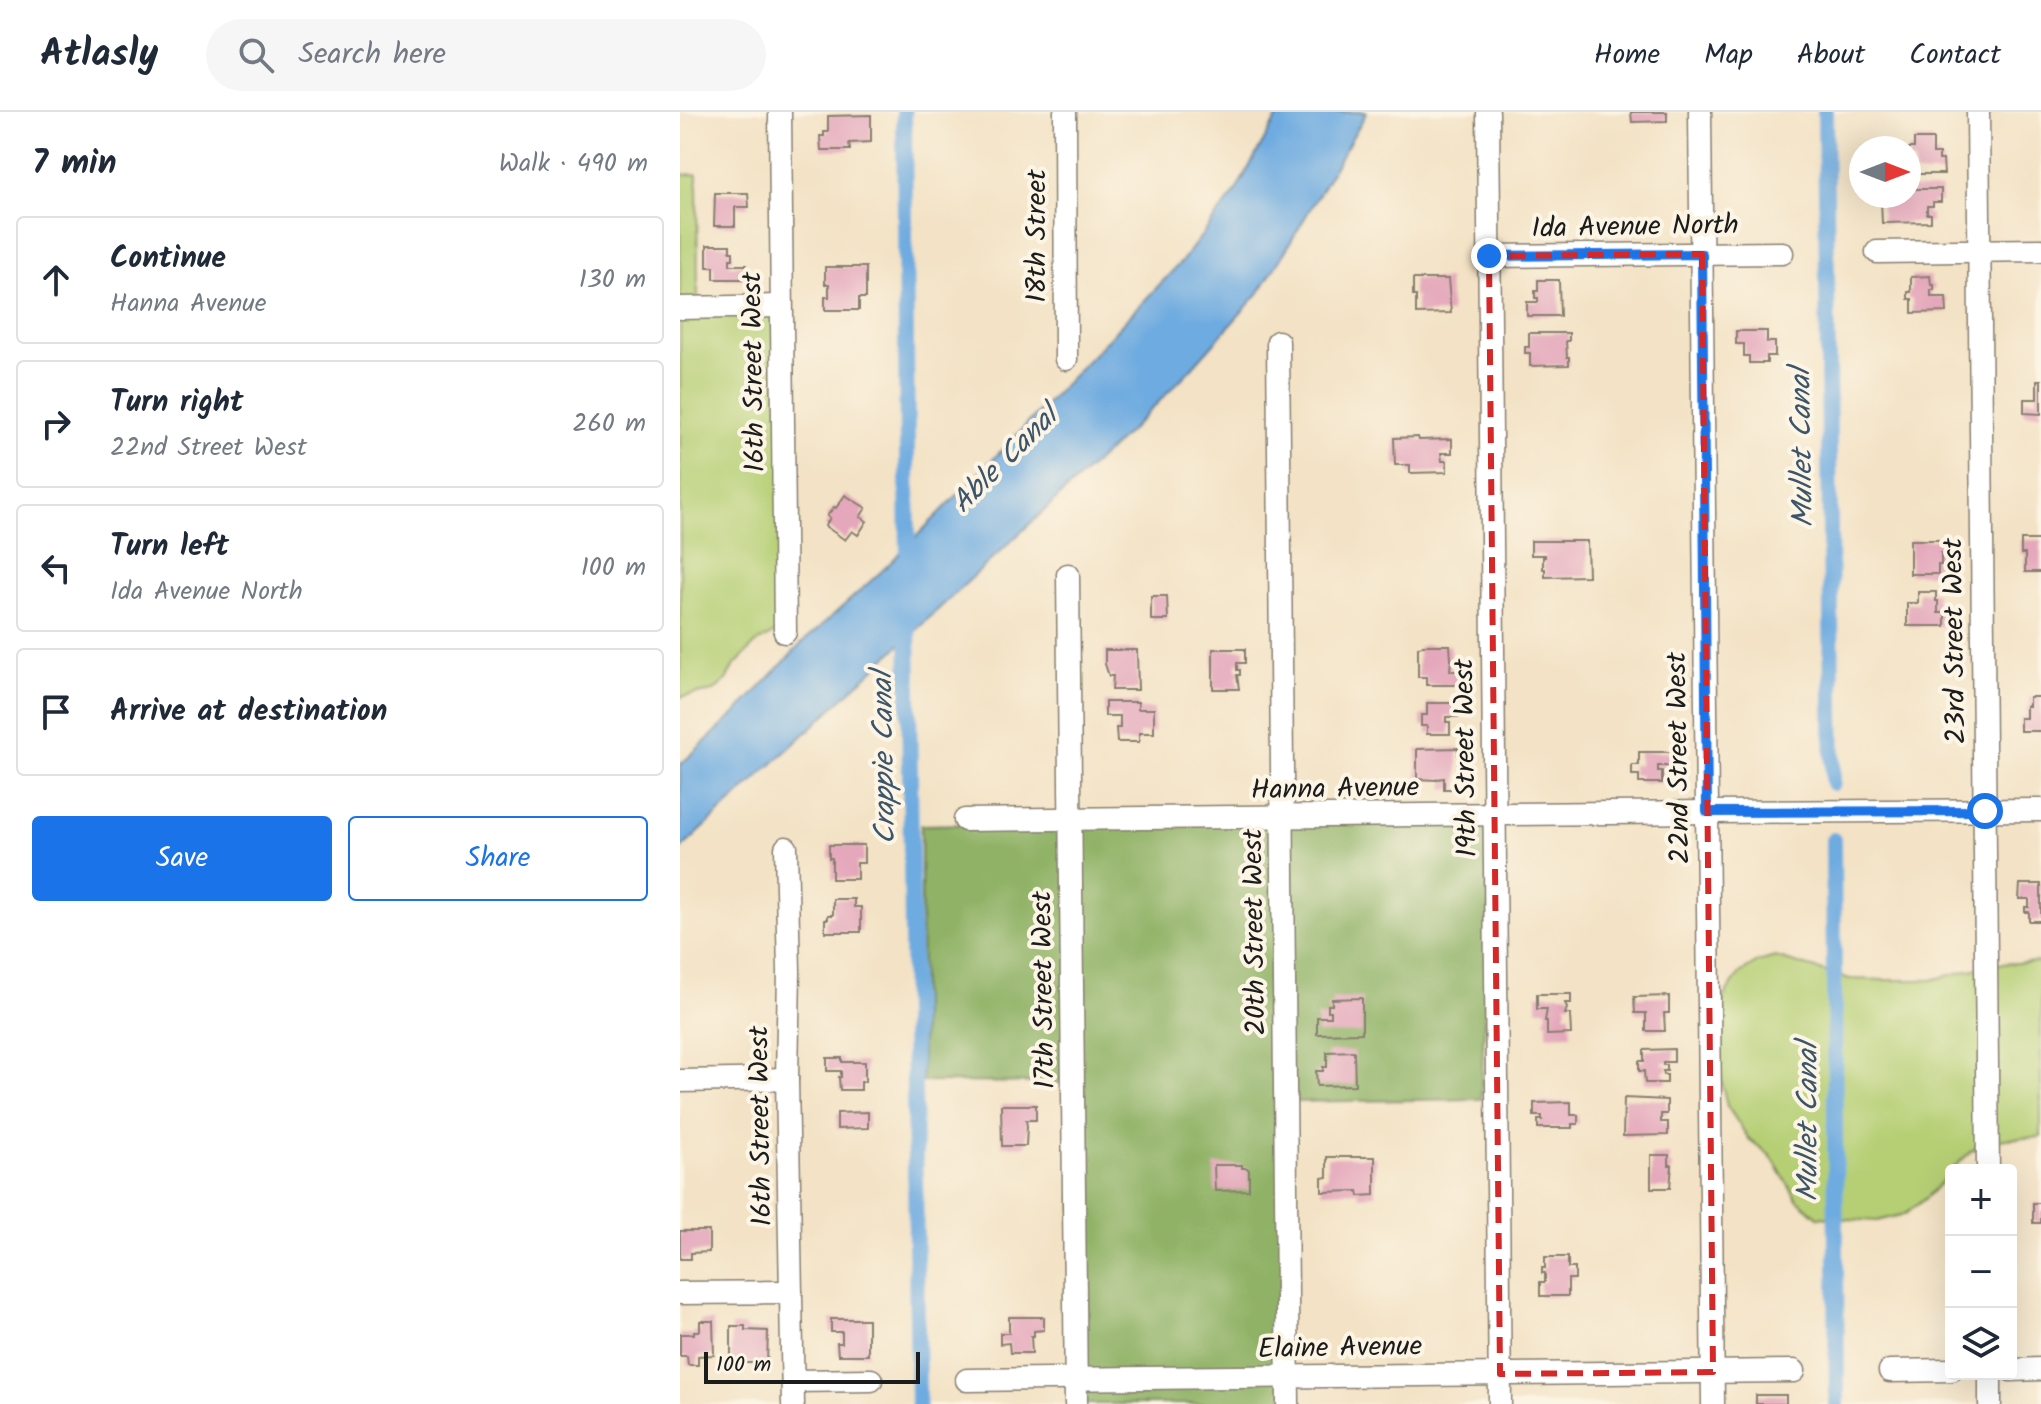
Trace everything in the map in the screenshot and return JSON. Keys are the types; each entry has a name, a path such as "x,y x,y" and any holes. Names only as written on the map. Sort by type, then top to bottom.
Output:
{"street":[{"name":"16th Street West","path":"780,112 785,632"},
{"name":"18th Street","path":"1065,112 1066,359"},
{"name":"19th Street West","path":"1488,112 1500,1404"},
{"name":"22nd Street West","path":"1700,112 1713,1404"},
{"name":"23rd Street West","path":"1978,112 1988,1164"},
{"path":"1877,252 2041,250"},
{"name":"Ida Avenue North","path":"1489,256 1782,253"},
{"path":"680,308 781,306"},
{"name":"20th Street West","path":"1278,342 1288,1404"},
{"name":"17th Street West","path":"1068,575 1076,1404"},
{"name":"Hanna Avenue","path":"965,820 2041,810"},
{"name":"16th Street West","path":"786,848 793,1404"},
{"path":"680,1081 787,1079"},
{"path":"680,1293 791,1292"},
{"path":"2017,1370 2041,1369"},
{"path":"1890,1371 1945,1370"},
{"name":"Elaine Avenue","path":"967,1380 1794,1371"},
{"path":"793,1381 871,1380"},
{"path":"1990,1380 1990,1404"}],"highlighted area":[{"path":"1702,254 1713,1372 1500,1374 1489,256"}],"green space":[{"path":"697,174 698,306 786,306 787,626 755,644 714,691 680,697 680,175"},
{"path":"1179,820 1493,820 1481,1099 1287,1102 1283,1404 1073,1404 1074,1083 922,1082 921,825"},
{"path":"1775,957 1850,979 1931,980 1994,964 2041,962 2041,1137 1979,1144 1957,1164 1945,1164 1945,1178 1905,1214 1877,1221 1818,1217 1797,1199 1770,1155 1749,1139 1727,1106 1719,1070 1723,998 1740,973 1758,962"}],"water":[{"name":"Able Canal","path":"1280,112 1367,112 1258,294 1136,425 680,850 680,765 735,714 800,645 884,569 1181,262 1234,194"}],"building":[{"path":"1631,112 1667,112 1667,121 1632,122"},
{"path":"871,115 871,142 849,143 850,150 821,150 820,136 828,132 828,116"},
{"path":"1921,139 1933,139 1933,154 1939,154 1939,160 1943,160 1944,174 1921,174"},
{"path":"1921,189 1941,189 1941,202 1927,206 1931,222 1882,223 1881,208 1921,208"},
{"path":"715,193 748,193 749,207 735,207 735,226 714,226"},
{"path":"707,245 730,245 733,259 730,259 730,265 746,265 746,279 714,279 714,267 707,267"},
{"path":"825,267 866,267 866,298 859,298 859,310 825,310 829,284 825,284"},
{"path":"1930,276 1931,285 1934,285 1931,297 1946,297 1947,312 1912,313 1912,299 1908,299 1911,277"},
{"path":"1413,279 1448,279 1451,313 1416,314"},
{"path":"1538,280 1559,280 1560,316 1527,316 1527,302 1538,302 1535,291 1538,291"},
{"path":"1736,331 1767,331 1767,342 1775,342 1775,356 1767,356 1767,363 1749,363 1749,356 1744,356 1744,344 1736,344"},
{"path":"1529,333 1569,333 1569,341 1566,341 1569,365 1530,366 1530,353 1525,353 1525,347 1529,347"},
{"path":"2037,380 2041,380 2041,414 2024,413 2024,399 2037,399"},
{"path":"1418,437 1419,440 1452,439 1452,453 1441,453 1442,461 1447,461 1447,472 1410,473 1410,465 1395,465 1394,438"},
{"path":"845,495 866,508 860,517 867,521 858,535 852,531 845,540 825,526 830,518 827,516"},
{"path":"1910,540 1947,540 1947,553 1941,553 1938,574 1910,574"},
{"path":"2021,540 2041,540 2041,572 2025,572"},
{"path":"1531,541 1587,541 1588,576 1545,577 1545,555 1531,555"},
{"path":"1918,592 1936,592 1938,613 1945,613 1945,626 1907,626 1907,603 1918,603"},
{"path":"1151,596 1167,596 1168,620 1151,620"},
{"path":"1450,645 1450,671 1460,671 1460,685 1426,685 1426,677 1418,677 1418,647"},
{"path":"1213,649 1245,649 1245,663 1237,663 1237,670 1240,670 1240,675 1237,675 1239,689 1213,689"},
{"path":"1105,650 1137,650 1138,690 1112,690 1113,676 1109,676 1105,664"},
{"path":"2029,697 2041,697 2041,731 2020,731 2020,718 2026,718"},
{"path":"1105,702 1138,702 1138,709 1154,709 1154,733 1139,733 1139,742 1117,742 1116,728 1120,728 1120,716 1105,716"},
{"path":"1427,703 1460,703 1460,717 1446,717 1446,722 1450,722 1450,734 1427,734 1427,726 1421,726 1421,715 1427,715"},
{"path":"1458,748 1458,789 1444,789 1444,778 1417,779 1417,749"},
{"path":"1639,752 1672,752 1672,766 1658,766 1658,771 1662,771 1662,783 1639,783 1639,775 1632,775 1632,765 1639,765"},
{"path":"829,845 864,845 864,863 857,863 857,879 832,879"},
{"path":"2020,884 2041,884 2041,921 2029,921 2029,912 2025,912 2025,907 2029,907 2029,899 2019,899"},
{"path":"833,899 854,899 854,907 861,907 861,932 825,932 825,919 833,915"},
{"path":"1537,994 1571,994 1571,1003 1565,1003 1565,1014 1570,1014 1571,1034 1547,1035 1547,1009 1537,1009"},
{"path":"1669,996 1669,1013 1664,1013 1665,1031 1646,1031 1646,1013 1635,1013 1634,997"},
{"path":"1362,998 1362,1033 1317,1034 1317,1017 1331,1017 1328,1005 1332,1005 1332,999"},
{"path":"1674,1049 1674,1062 1663,1062 1667,1065 1667,1071 1663,1071 1667,1075 1667,1083 1645,1083 1644,1071 1639,1071 1639,1061 1644,1061 1644,1050"},
{"path":"1354,1051 1355,1085 1317,1086 1316,1071 1327,1067 1327,1052"},
{"path":"827,1058 842,1058 842,1062 865,1062 865,1082 861,1082 861,1090 840,1090 841,1071 827,1071"},
{"path":"1624,1098 1667,1100 1667,1114 1661,1114 1661,1122 1668,1122 1668,1135 1623,1136"},
{"path":"1571,1102 1571,1115 1578,1115 1578,1124 1572,1124 1572,1128 1538,1128 1538,1120 1542,1120 1542,1116 1534,1116 1534,1103"},
{"path":"1001,1105 1036,1105 1036,1120 1026,1120 1026,1146 1002,1146"},
{"path":"868,1112 868,1128 837,1129 837,1113"},
{"path":"1651,1155 1669,1155 1669,1165 1672,1165 1670,1188 1651,1188"},
{"path":"1327,1157 1375,1157 1375,1195 1359,1196 1358,1191 1322,1192 1322,1178 1327,1177"},
{"path":"1214,1165 1242,1165 1242,1168 1247,1168 1249,1190 1215,1191"},
{"path":"2033,1203 2041,1203 2041,1223 2033,1223"},
{"path":"680,1231 709,1231 709,1252 691,1253 691,1259 680,1259"},
{"path":"1545,1257 1568,1257 1568,1268 1575,1268 1575,1279 1568,1279 1568,1296 1540,1296 1540,1282 1545,1282 1542,1268 1545,1268"},
{"path":"1009,1317 1044,1317 1044,1330 1034,1331 1034,1336 1031,1336 1032,1353 1010,1353 1009,1343 1000,1344 1000,1333 1009,1333"},
{"path":"831,1319 868,1319 868,1355 838,1355 837,1343 842,1343 842,1332 831,1332"},
{"path":"700,1321 713,1321 714,1355 698,1356 698,1365 688,1365 687,1356 680,1356 680,1334 700,1331"},
{"path":"731,1326 768,1331 767,1363 731,1363"},
{"path":"1756,1395 1786,1395 1786,1404 1756,1404"}],"waterway":[{"name":"Crappie Canal","path":"904,112 908,566"},
{"name":"Mullet Canal","path":"1825,112 1833,783"},
{"name":"Crappie Canal","path":"908,618 918,1404"},
{"name":"Mullet Canal","path":"1833,840 1837,1404"}],"route":[{"path":"1489,256 1702,254 1707,812 1985,811"}]}
